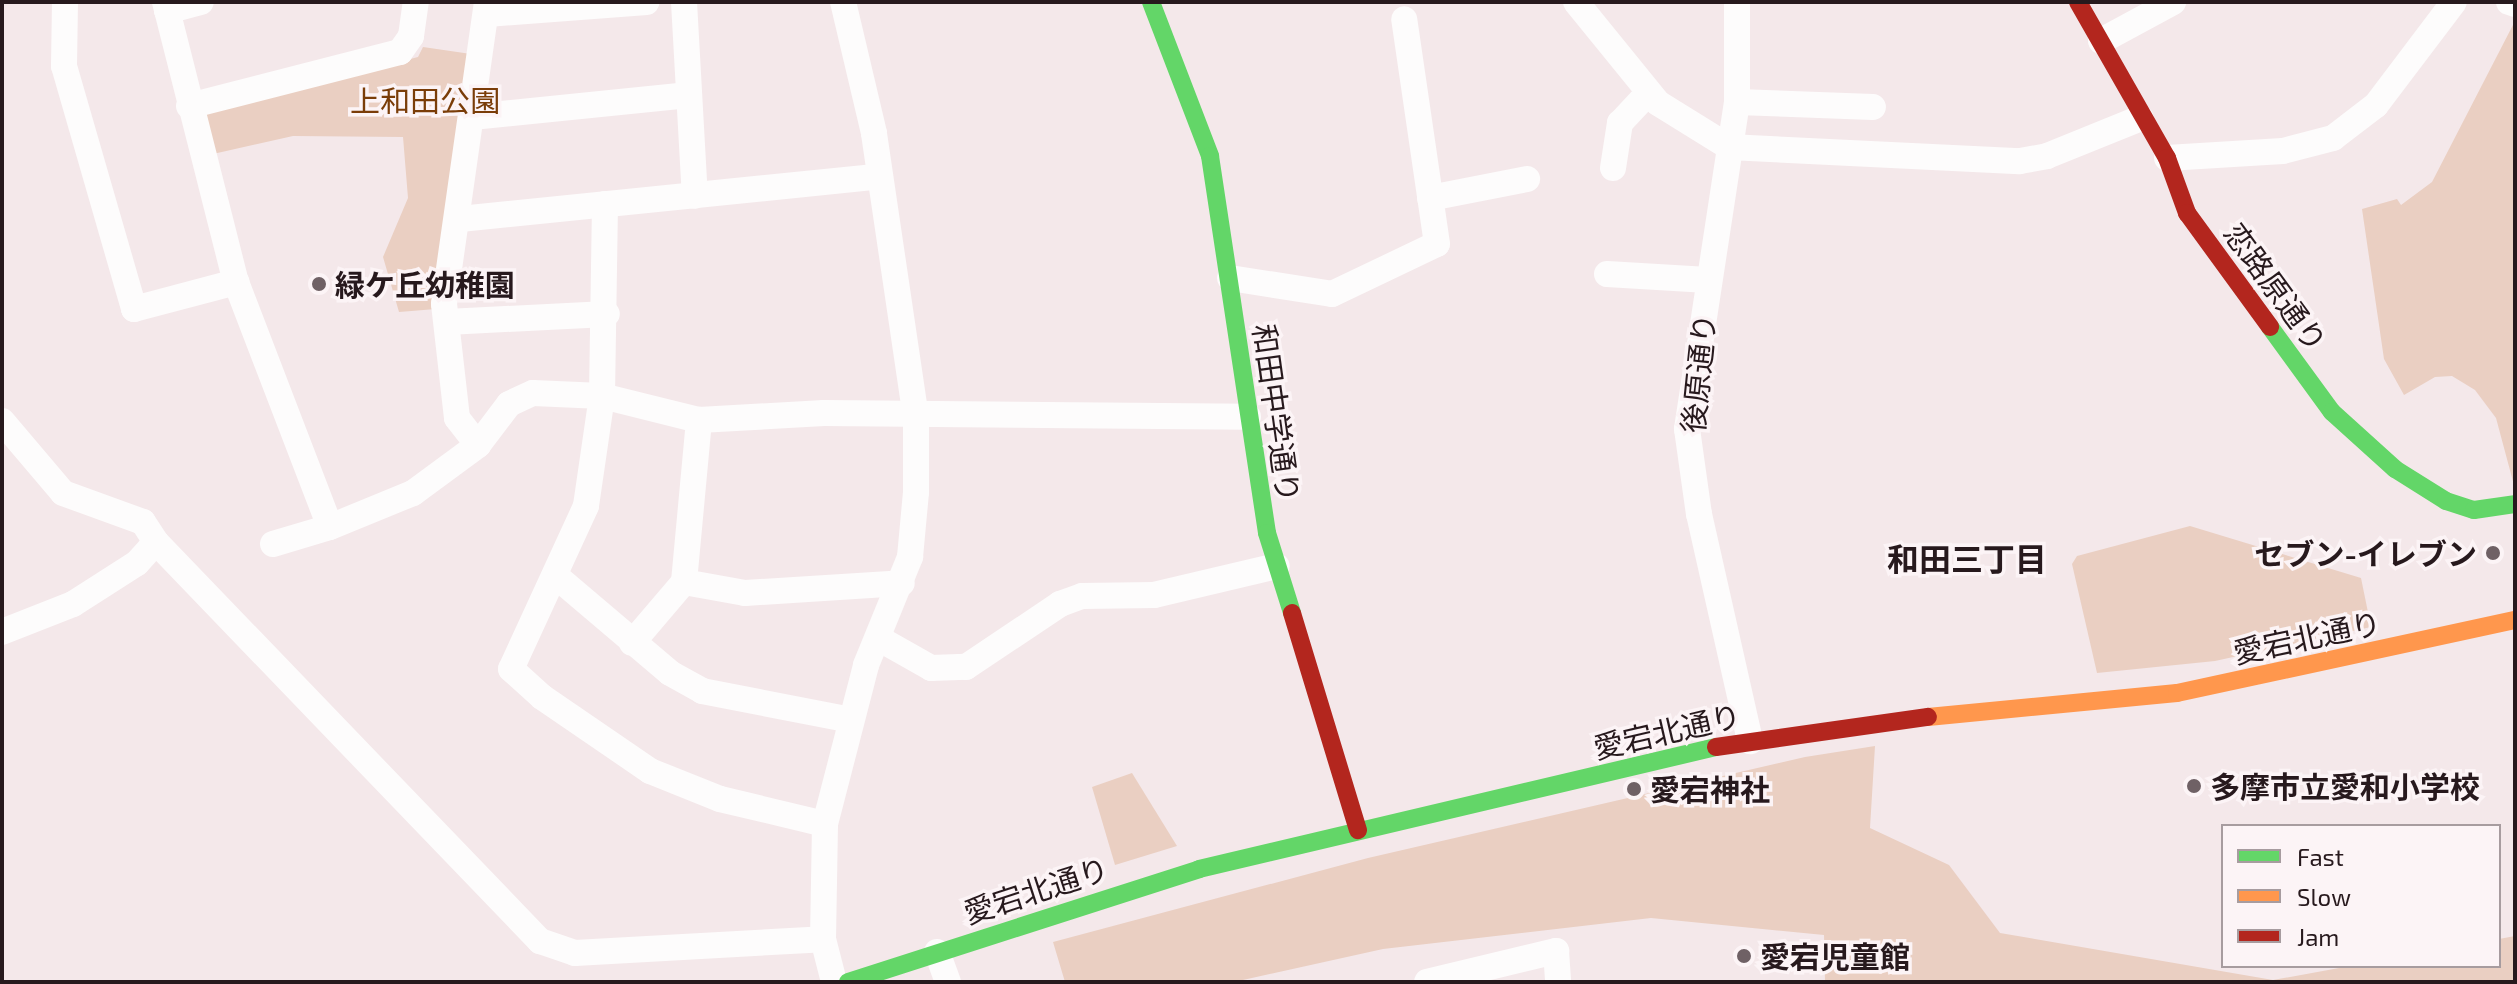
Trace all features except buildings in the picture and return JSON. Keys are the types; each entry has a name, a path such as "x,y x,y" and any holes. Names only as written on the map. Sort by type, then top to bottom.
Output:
{"street":[{"path":"65,2 64,66 134,309 236,282"},
{"path":"201,2 166,6 189,106 236,282 330,527"},
{"path":"189,106 400,52 411,36 416,2"},
{"path":"478,445 457,418 444,304 460,219 487,8 647,2"},
{"path":"684,2 695,196"},
{"path":"834,982 823,939 825,824 851,720 878,638 910,557 915,505 916,418 880,176 843,2"},
{"name":"和田中学通り","path":"1151,2 1201,122 1230,278 1248,417 1277,566 1358,830"},
{"path":"1576,2 1648,93 1729,147 2020,161 2047,156 2141,118"},
{"name":"後原通り","path":"1737,2 1737,102 1687,429 1699,514 1750,741"},
{"name":"恋路原通り","path":"2078,2 2141,118 2167,158 2187,213 2332,412 2395,469 2446,501 2474,510 2515,504"},
{"path":"2101,41 2173,2"},
{"path":"2167,158 2283,151 2333,138 2376,105 2454,2"},
{"path":"2509,2 2515,4"},
{"path":"1230,278 1332,294 1437,244 1404,19"},
{"path":"1613,168 1620,123 1648,93"},
{"path":"472,117 689,95"},
{"path":"1737,102 1873,107"},
{"path":"460,219 880,176"},
{"path":"1430,198 1527,179"},
{"path":"605,204 607,314 602,396 586,506 557,577 511,669 542,697 650,771 720,799 825,824"},
{"path":"1607,274 1708,280"},
{"path":"447,322 607,314"},
{"path":"273,544 330,527 413,493 478,445 509,404 533,393 602,396 699,420 824,413 916,418 1248,417"},
{"path":"632,643 684,582 699,420"},
{"path":"2,421 63,493 143,522 156,542 540,941 575,953 823,939"},
{"path":"2,632 73,604 137,563 156,542"},
{"path":"878,638 931,668 966,667 1060,604 1082,596 1154,595 1277,566"},
{"path":"557,577 632,643 702,691 851,720"},
{"path":"684,582 745,593 902,583"},
{"name":"愛宕北通り","path":"848,982 1135,887 1358,830 1750,741 1874,722 2177,693 2515,620"},
{"path":"1427,982 1556,951 1558,982"},
{"path":"937,952 948,982"}],"green space":[{"path":"2515,21 2515,489 2496,418 2475,390 2452,376 2435,377 2404,395 2384,359 2362,209 2397,199 2401,205 2432,182"},
{"name":"上和田公園","path":"423,47 471,54 436,309 399,312 383,257 408,198 403,137 293,136 213,154 203,119 209,111 418,57"},
{"path":"2190,526 2361,578 2371,627 2215,661 2097,673 2072,564 2077,556"},
{"path":"1875,746 1870,828 1949,865 2000,933 2273,980 2339,968 2501,968 2501,939 2515,936 2515,982 1825,982 1824,935 1651,918 1383,949 1234,982 1065,982 1053,942 1368,858 1805,757"},
{"path":"1132,773 1177,846 1115,865 1092,787"}],"traffic: fast":[{"path":"1151,2 1210,156 1267,533 1292,613"},
{"path":"2270,327 2332,412 2395,469 2446,501 2474,510 2515,504"},
{"path":"848,982 1199,869 1716,747"}],"traffic: slow":[{"path":"1928,717 2177,693 2515,620"}],"traffic: jam":[{"path":"2078,2 2167,158 2187,213 2270,327"},
{"path":"1292,613 1358,830"},
{"path":"1716,747 1928,717"}],"place":[{"name":"緑ケ丘幼稚園","path":"319,284"},
{"name":"セブン-イレブン","path":"2493,553"},
{"name":"多摩市立愛和小学校","path":"2194,786"},
{"name":"愛宕神社","path":"1634,789"},
{"name":"愛宕児童館","path":"1744,956"}],"district":[{"name":"和田三丁目","path":"1967,558"}]}
